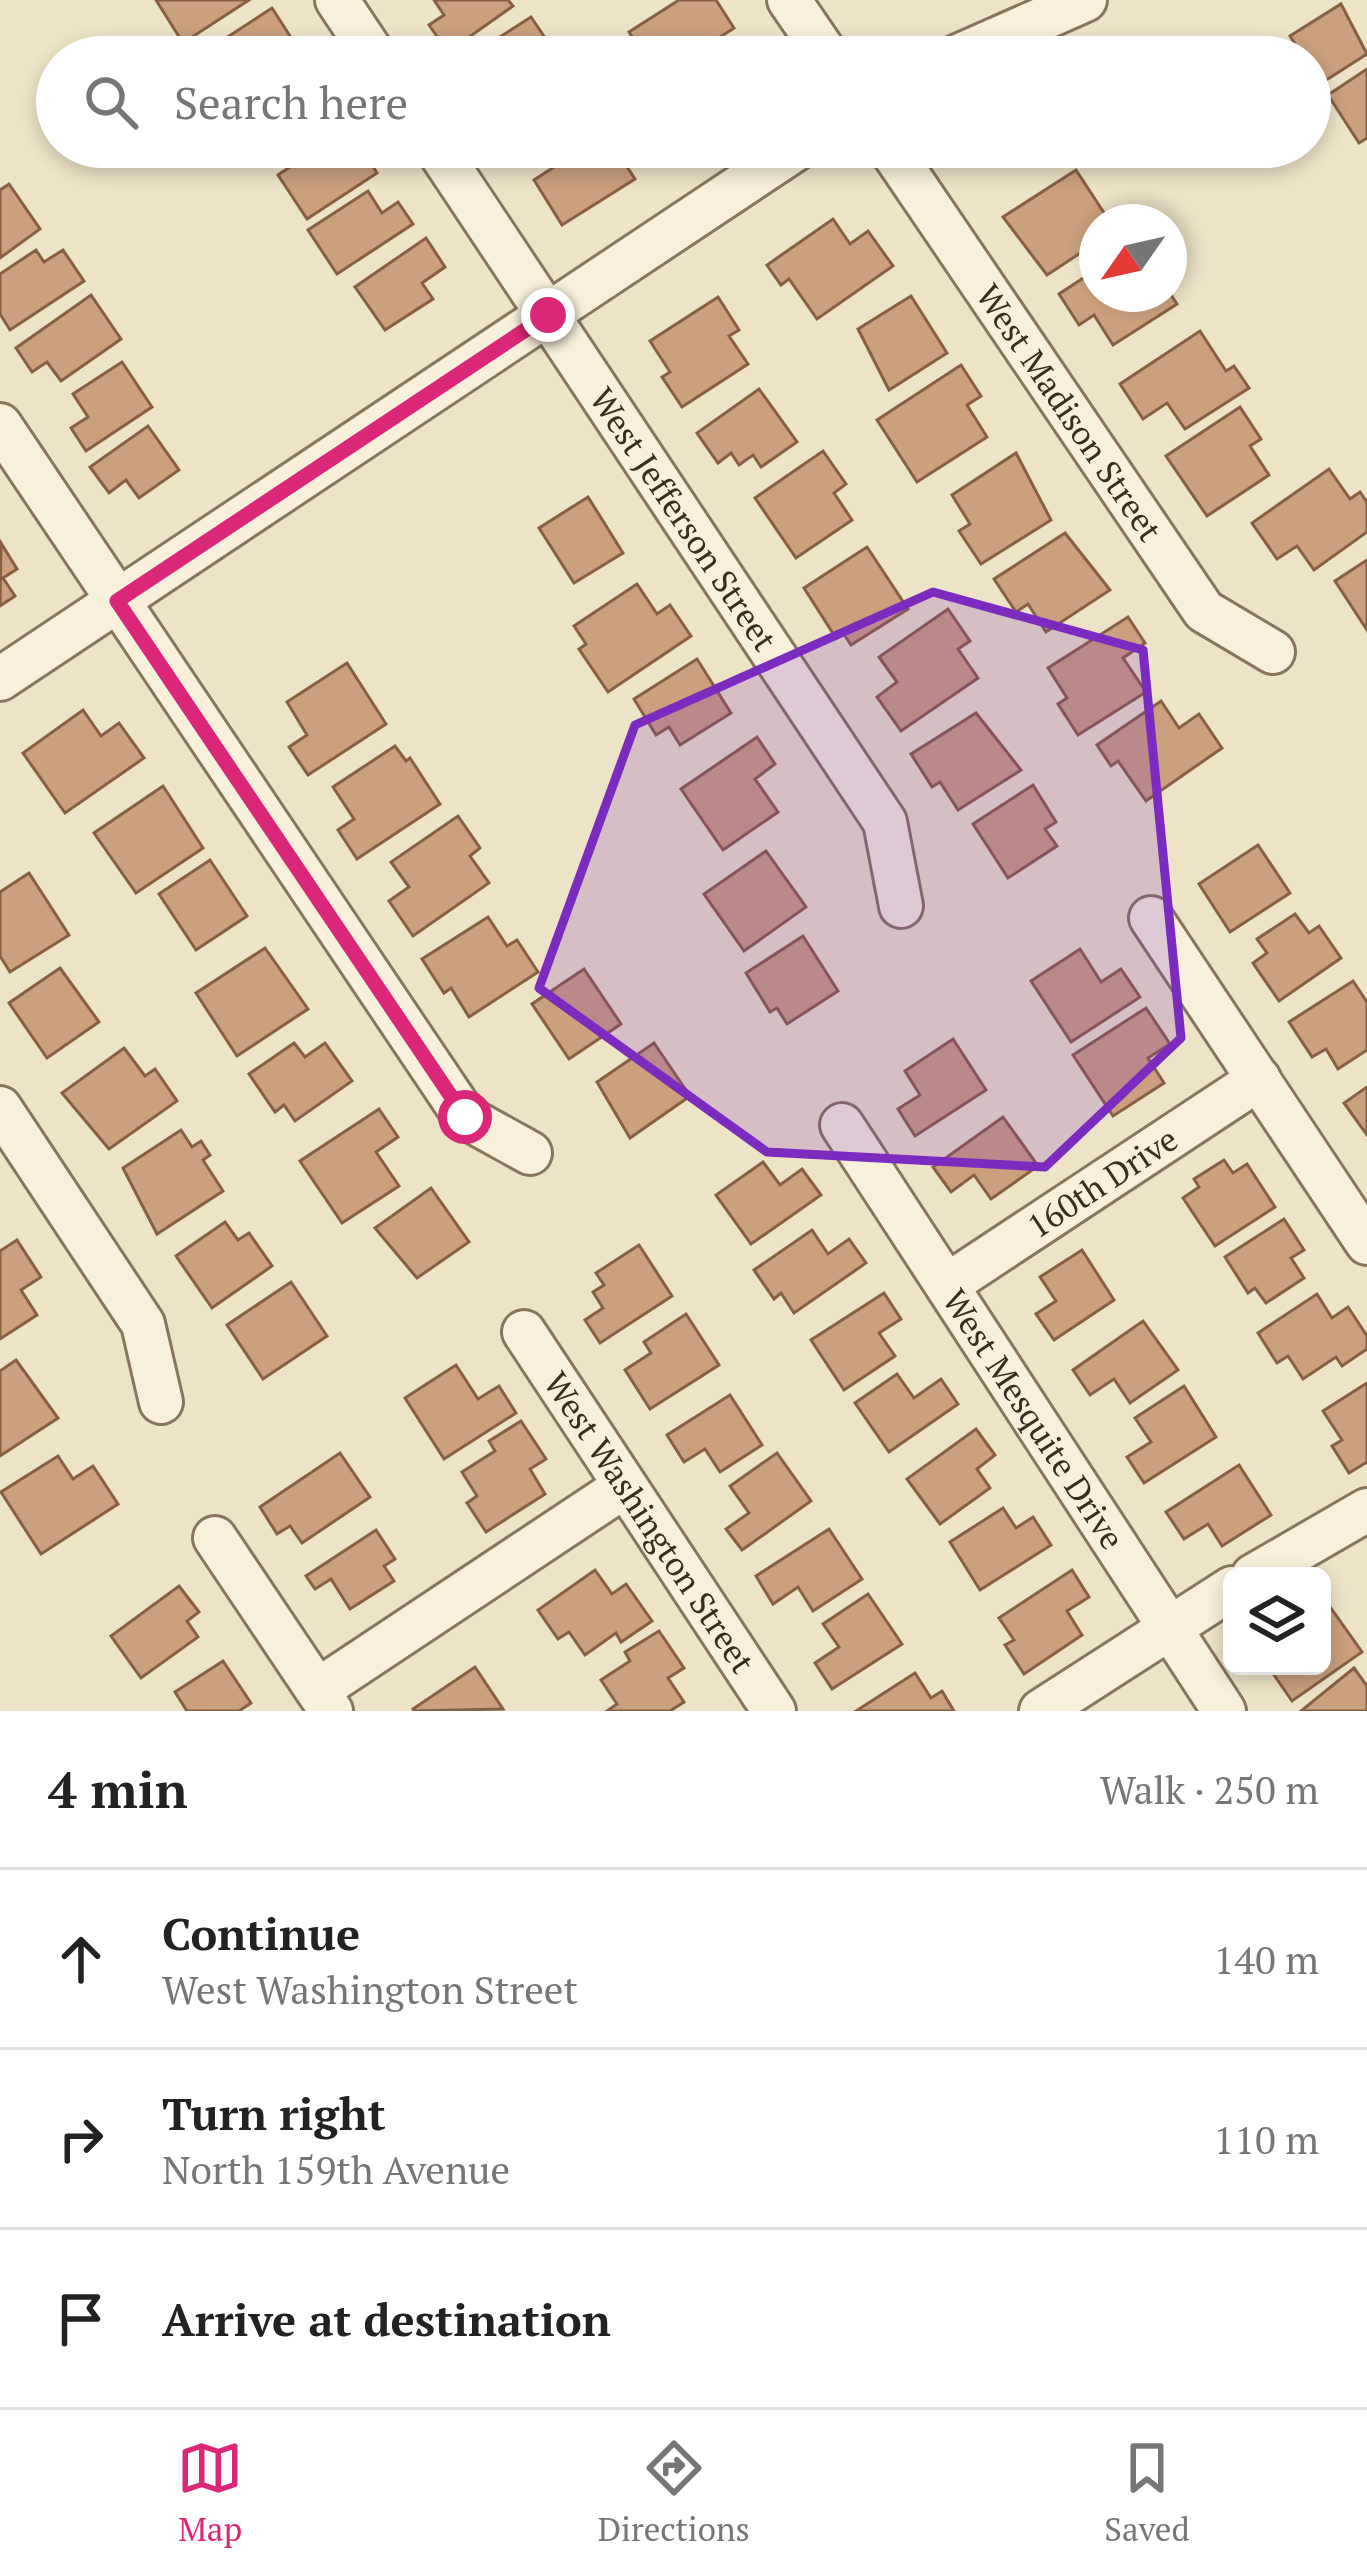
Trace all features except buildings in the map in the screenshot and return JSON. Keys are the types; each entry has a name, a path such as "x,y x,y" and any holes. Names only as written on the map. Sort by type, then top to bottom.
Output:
{"street":[{"path":"337,0 361,36"},
{"path":"789,0 813,36"},
{"path":"1004,36 1085,0"},
{"name":"West Jefferson Street","path":"450,168 885,822 901,906"},
{"path":"0,679 768,168"},
{"name":"West Madison Street","path":"903,168 1204,611 1273,652"},
{"path":"0,425 465,1117 530,1153"},
{"path":"1151,918 1367,1243"},
{"name":"160th Drive","path":"946,1285 1258,1079"},
{"path":"0,1108 143,1324 161,1402"},
{"name":"West Mesquite Drive","path":"842,1125 1224,1711"},
{"name":"West Washington Street","path":"524,1332 774,1711"},
{"path":"215,1538 325,1701 625,1486"},
{"path":"1269,1567 1367,1510"},
{"path":"1041,1711 1223,1593"}],"highlighted area":[{"path":"933,592 1143,650 1181,1038 1045,1167 767,1152 539,988 635,725"}],"route":[{"path":"465,1117 117,601 548,315"}]}
